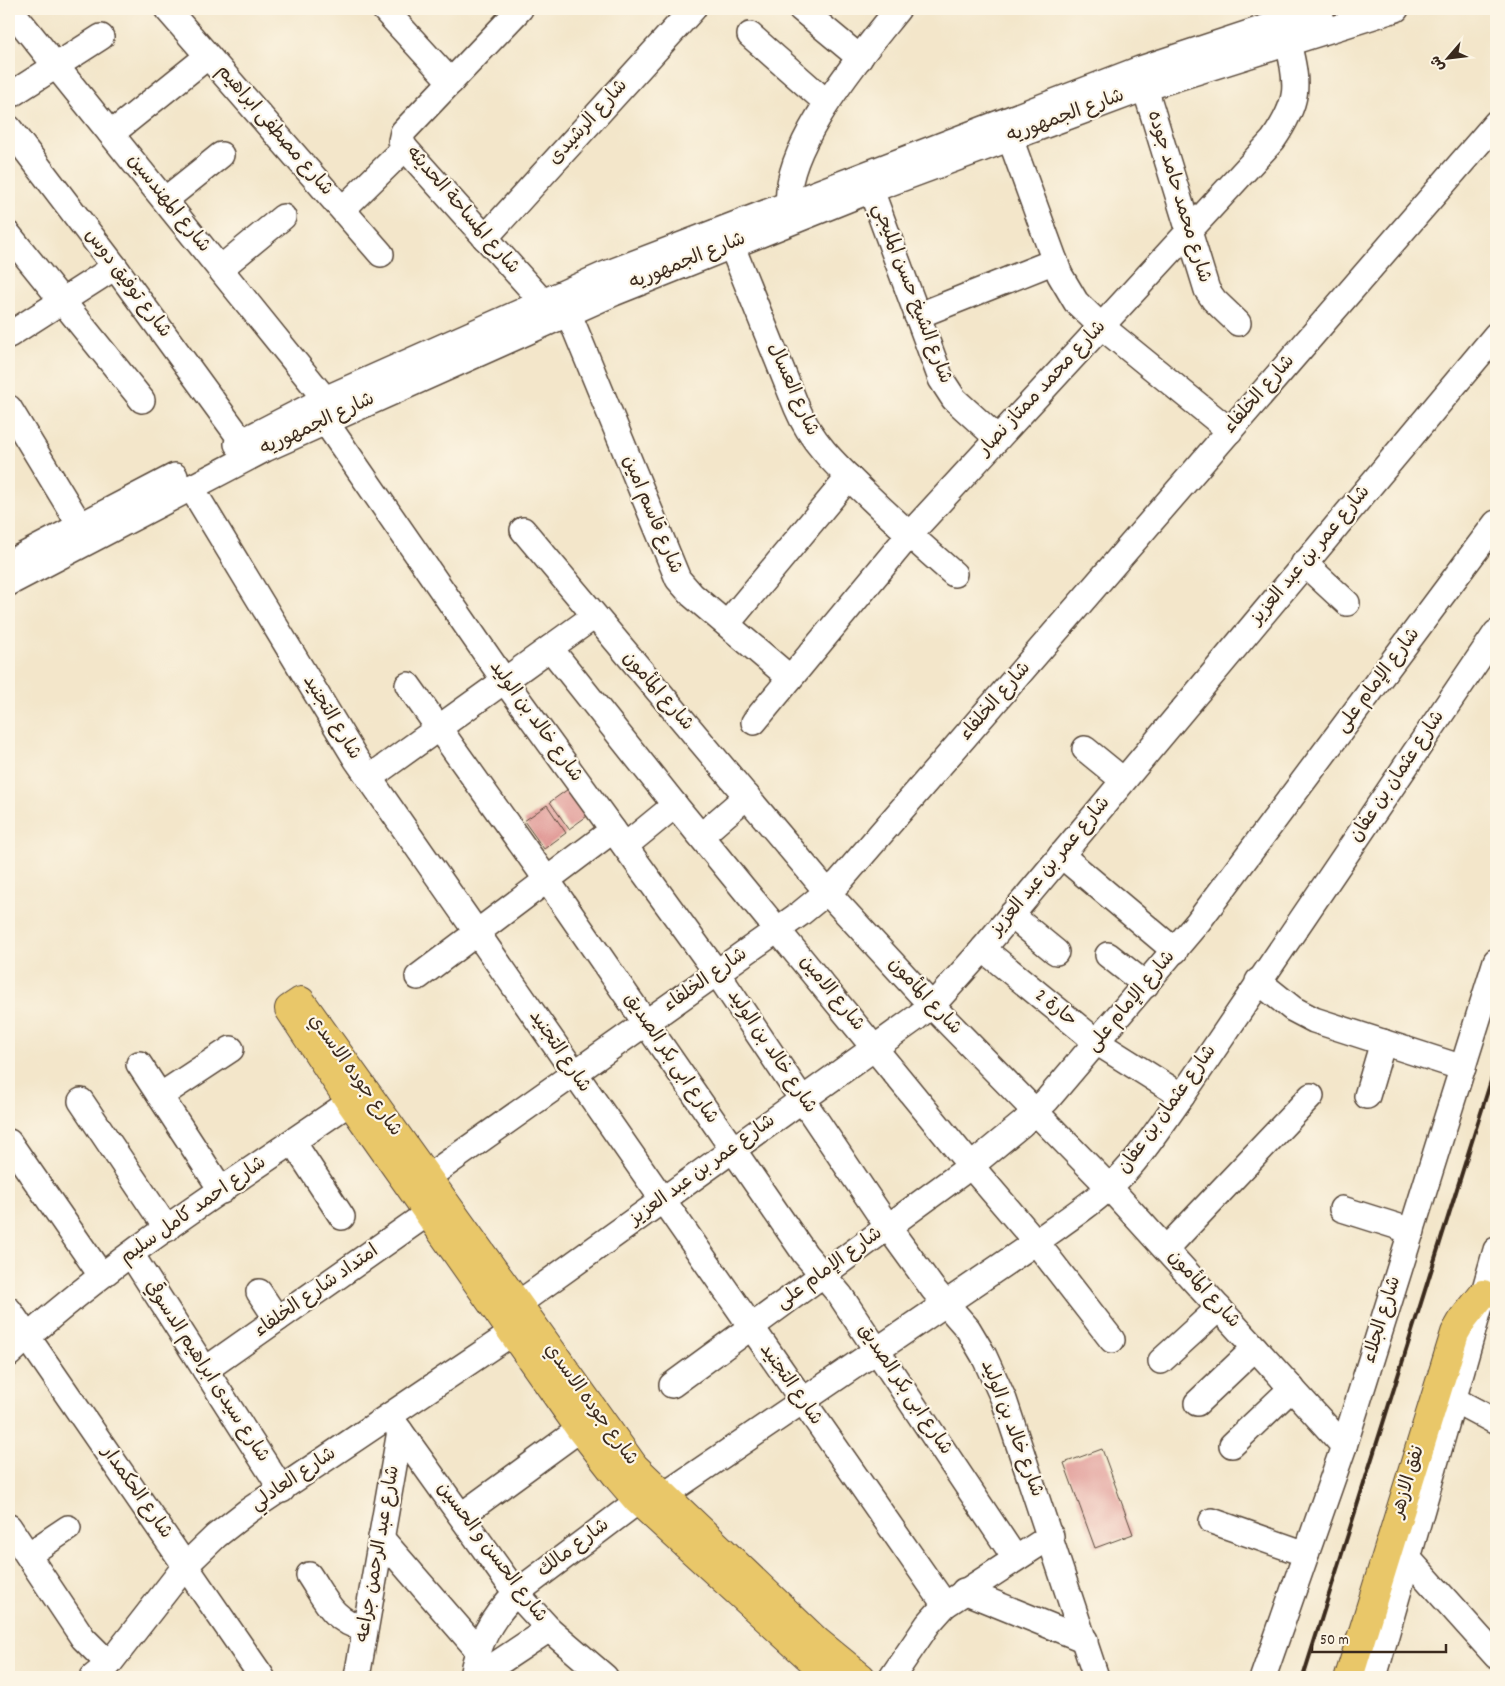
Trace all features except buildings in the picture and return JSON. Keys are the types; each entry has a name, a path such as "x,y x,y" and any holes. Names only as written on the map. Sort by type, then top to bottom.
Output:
{"main road":[{"name":"شارع جوده الاسدي","path":"358,1097 419,1183 518,1304 621,1450 651,1498 860,1677"},
{"name":"شارع جوده الاسدي","path":"419,1183 428,1213 580,1429 830,1677"},
{"name":"نفق الازهر","path":"1349,1677 1456,1333 1463,1319 1483,1294"}],"street":[{"name":"شارع المهندسين","path":"10,9 221,268 325,410"},
{"name":"شارع مصطفى ابراهيم","path":"167,9 382,254"},
{"path":"384,9 452,82"},
{"name":"شارع المساحة الحديثه","path":"518,9 452,82 403,132 401,141 405,148 542,301"},
{"path":"802,9 860,58"},
{"path":"790,212 802,149 826,102 898,9"},
{"name":"شارع الجمهوريه","path":"9,583 191,487 325,410 542,301 835,195 1140,69 1322,9"},
{"name":"شارع الجمهوريه","path":"835,195 871,190 1145,88 1396,9"},
{"name":"شارع الرشيدى","path":"485,238 684,12"},
{"path":"750,35 826,102"},
{"path":"9,96 102,37"},
{"name":"شارع محمد ممتاز نصار","path":"754,722 910,535 1188,230 1273,140 1290,110 1296,75 1288,43"},
{"path":"111,134 208,56"},
{"name":"شارع محمد حامد جوده","path":"1145,88 1208,294 1238,323"},
{"name":"شارع الخلفاء","path":"419,1183 828,893 857,863 1496,123"},
{"name":"شارع توفيق دوس","path":"9,128 115,267 242,441"},
{"path":"1010,138 1055,261 1064,282 1076,302 1102,326 1230,431"},
{"path":"343,209 405,148"},
{"path":"165,200 221,155"},
{"name":"شارع الشيخ حسن المليجي","path":"871,190 936,369 947,389 963,407 997,438"},
{"name":"شارع الجمهوريه","path":"9,563 242,441 325,410 731,244 790,212"},
{"path":"221,268 283,217"},
{"path":"9,235 142,400"},
{"name":"شارع العسال","path":"731,244 802,421 816,443 910,535 954,574"},
{"path":"917,316 1055,261"},
{"path":"9,335 115,267"},
{"name":"شارع قاسم امين","path":"568,312 672,570 684,587 790,678"},
{"name":"شارع عمر بن عبد العزيز","path":"518,1304 733,1151 931,1005 1012,915 1304,563 1491,352"},
{"path":"9,408 80,525"},
{"name":"شارع خالد بن الوليد","path":"325,410 504,680 717,973 888,1227 933,1289 968,1329 995,1378 1051,1536 1096,1677"},
{"path":"727,624 849,477"},
{"name":"شارع التجنيد","path":"191,487 369,778 802,1401 955,1598"},
{"name":"شارع الإمام على","path":"672,1385 971,1166 1034,1113 1098,1043 1174,951 1496,523"},
{"name":"شارع المأمون","path":"523,530 593,617 828,893 1034,1113 1109,1187 1344,1446"},
{"path":"1304,563 1347,603"},
{"path":"369,778 593,617"},
{"name":"شارع عثمان بن عفان","path":"651,1498 802,1401 947,1304 1036,1242 1109,1187 1133,1164 1182,1096 1258,981 1496,633"},
{"name":"شارع الامين","path":"550,648 675,805 702,835 971,1166 1036,1242 1112,1340"},
{"name":"شارع ابى بكر الصديق","path":"408,685 547,880 805,1254 840,1295 878,1349 1015,1558"},
{"path":"1085,749 1123,780"},
{"path":"702,835 747,796"},
{"path":"418,977 476,931 547,880 675,805"},
{"path":"1061,855 1174,951"},
{"path":"1012,915 1056,952"},
{"name":"حارة 2","path":"983,949 1098,1043 1182,1096"},
{"path":"1108,955 1146,985"},
{"name":"شارع الجلاء","path":"1262,1677 1344,1446 1496,961"},
{"path":"1258,981 1303,1015 1463,1068"},
{"path":"1367,1096 1383,1042"},
{"path":"160,1096 231,1049"},
{"path":"139,1064 222,1191"},
{"path":"1166,1249 1311,1096"},
{"name":"شارع احمد كامل سليم","path":"9,1354 101,1275 358,1097"},
{"path":"81,1101 167,1229"},
{"path":"9,1142 101,1275"},
{"path":"293,1142 342,1217"},
{"path":"1342,1208 1412,1231"},
{"name":"امتداد شارع الخلفاء","path":"205,1370 428,1213"},
{"name":"شارع سيدى ابراهيم الدسوقي","path":"131,1254 282,1490"},
{"path":"1374,1677 1483,1294 1495,1262"},
{"path":"259,1292 277,1319"},
{"path":"1161,1361 1219,1308"},
{"name":"شارع الحكمدار","path":"9,1310 262,1677"},
{"name":"شارع العادلي","path":"103,1673 186,1565 232,1523 282,1490 395,1424 512,1332"},
{"path":"1197,1403 1255,1348"},
{"path":"1232,1445 1292,1388"},
{"path":"1453,1399 1496,1422"},
{"name":"شارع الحسن و الحسين","path":"395,1424 516,1593 549,1629 605,1677"},
{"name":"شارع عبد الرحمن جراعه","path":"357,1677 381,1538 395,1424"},
{"path":"462,1516 580,1429"},
{"name":"شارع مالك","path":"472,1677 478,1650 494,1619 516,1593 651,1498"},
{"path":"1212,1520 1306,1554"},
{"path":"9,1527 83,1638 103,1673"},
{"path":"28,1555 68,1528"},
{"path":"892,1677 928,1624 955,1598 1051,1536"},
{"path":"381,1538 478,1650"},
{"path":"1408,1558 1496,1656"},
{"path":"308,1575 334,1614 354,1626 365,1629"},
{"path":"955,1598 1085,1640"},
{"path":"477,1677 549,1629"}],"railway":[{"path":"1303,1677 1496,1065"}]}
